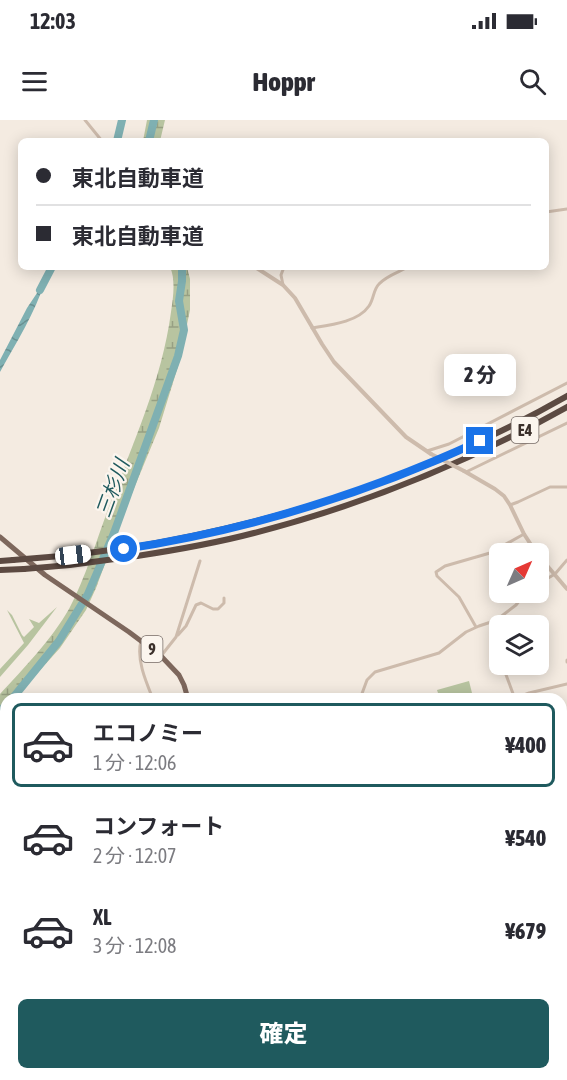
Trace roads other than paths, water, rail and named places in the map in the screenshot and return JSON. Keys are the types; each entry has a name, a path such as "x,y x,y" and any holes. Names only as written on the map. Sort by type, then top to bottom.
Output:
{"highway":[{"name":"E4","path":"0,561 73,555 140,546 206,534 286,515 353,493 449,456 567,396"},
{"name":"E4","path":"0,570 70,565 137,556 253,533 319,515 457,462 566,407"}],"main road":[{"name":"9","path":"0,537 33,566 161,656 179,675 186,693"}],"street":[{"path":"85,120 100,138"},
{"path":"549,212 567,209"},
{"path":"260,270 283,285 295,298 329,355 406,437 429,453 500,492 510,504 530,543"},
{"path":"283,270 281,275 283,285"},
{"path":"312,328 330,326 353,318 369,306 377,286 382,281 402,270"},
{"path":"429,453 567,383"},
{"path":"465,471 567,423"},
{"path":"510,504 550,487 567,487"},
{"path":"476,627 459,597 437,576 436,572 445,566 490,553 524,534"},
{"path":"549,578 567,560"},
{"path":"176,637 200,561"},
{"path":"549,567 567,589"},
{"path":"161,656 186,626 196,605 201,603 213,609 219,609 224,603 224,598"},
{"path":"503,615 518,603"},
{"path":"362,693 369,677 375,672 439,653 466,632 489,623"},
{"path":"141,641 139,649 143,673 151,693"},
{"path":"506,675 512,693"},
{"path":"528,693 567,684"}],"water":[{"path":"45,281 31,316 0,372 0,360 27,308"}],"waterway":[{"path":"118,138 122,120"},
{"name":"三杉川","path":"150,138 154,120"},
{"path":"40,290 50,270"},
{"name":"三杉川","path":"17,693 59,641 88,594 114,533 178,356 184,330 179,301 182,270"}]}
